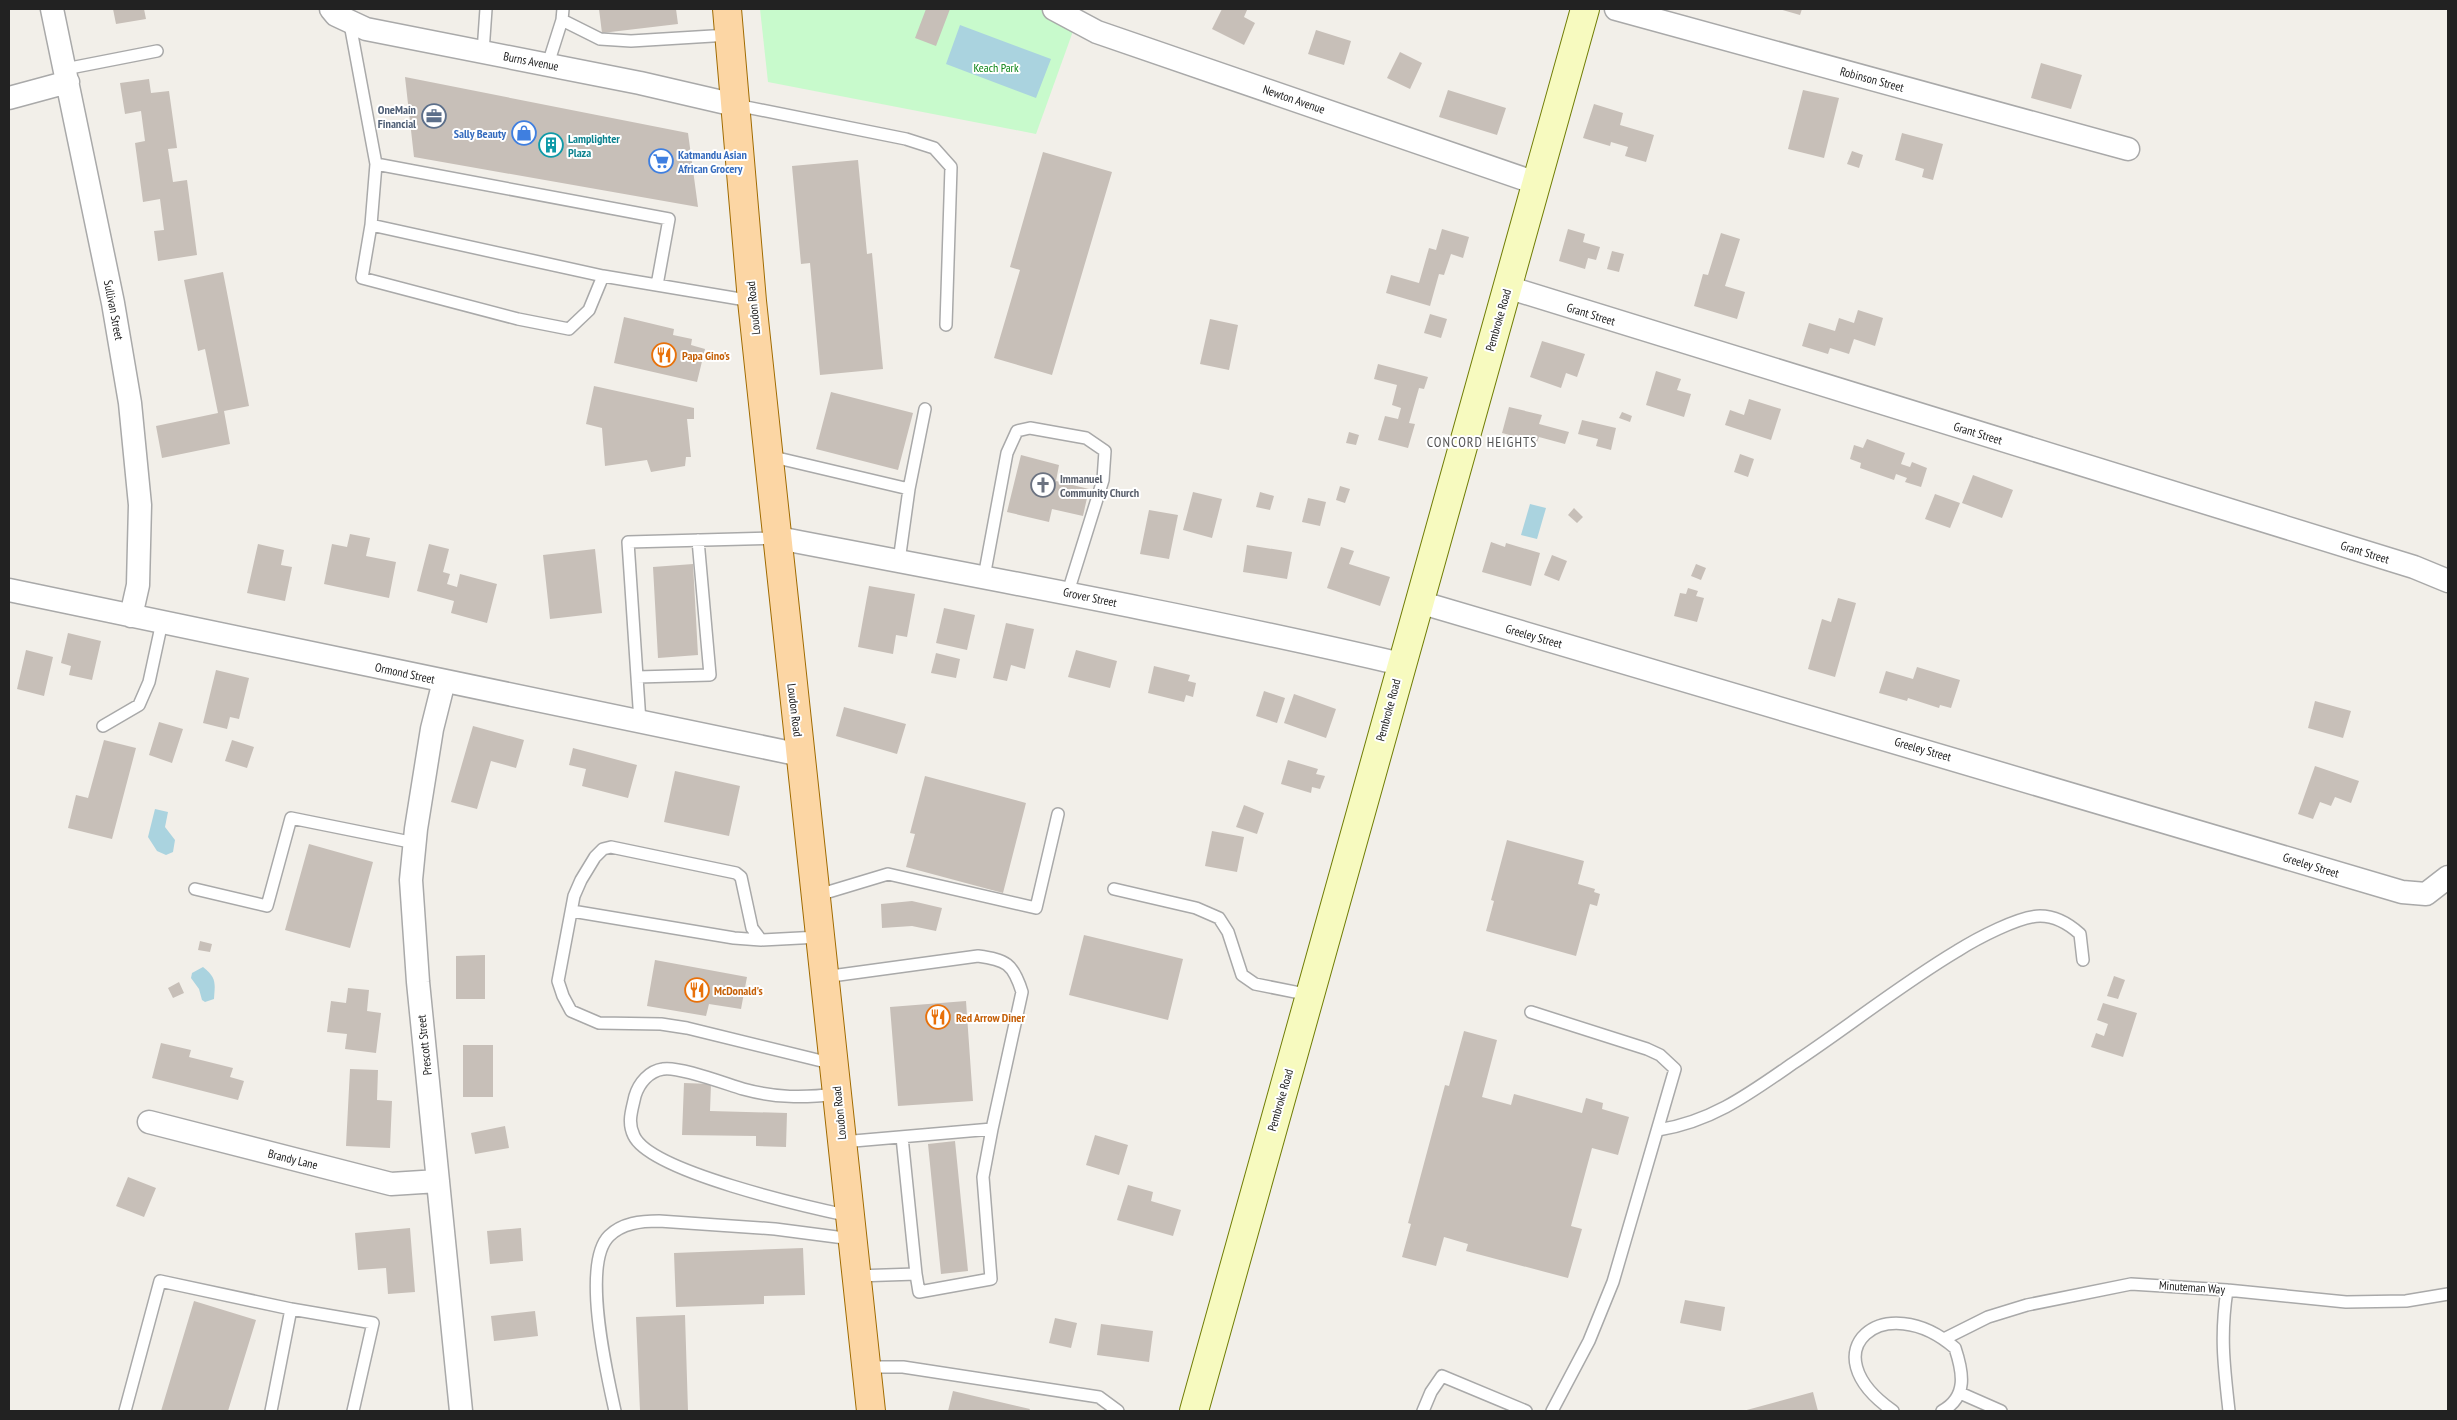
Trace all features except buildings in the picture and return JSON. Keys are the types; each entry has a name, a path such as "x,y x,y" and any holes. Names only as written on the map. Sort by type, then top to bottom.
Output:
{"main road":[{"name":"Loudon Road","path":"728,22 752,301 871,1411"}],"street":[{"name":"Sullivan Street","path":"52,9 113,303 130,403 140,504 138,585 130,616"},
{"name":"Burns Avenue","path":"332,9 336,15 350,24 366,29 548,64 693,94 735,105"},
{"name":"Newton Avenue","path":"1054,9 1098,32 1536,182"},
{"name":"Pembroke Road","path":"1194,1411 1585,9"},
{"name":"Robinson Street","path":"1616,9 2128,149"},
{"path":"9,98 67,75"},
{"name":"Grant Street","path":"1507,288 2405,564 2448,581"},
{"name":"Grover Street","path":"778,538 1068,592 1314,643 1401,664"},
{"name":"Ormond Street","path":"9,590 801,755"},
{"name":"Greeley Street","path":"1419,602 2392,889 2426,894 2448,877"},
{"name":"Prescott Street","path":"444,681 432,729 414,843 411,880 418,982 461,1411"},
{"name":"Brandy Lane","path":"149,1122 391,1184 438,1181"}],"lane":[{"path":"482,52 486,9"},
{"path":"548,64 562,14 600,39 631,42 728,22"},
{"path":"350,24 376,164 372,225 362,278 518,319 569,328 589,310 603,276"},
{"path":"67,75 157,51"},
{"path":"735,105 906,139 934,148 950,167 946,325"},
{"path":"376,164 669,219 657,285"},
{"path":"372,225 603,276 752,301"},
{"path":"898,561 909,489 925,409"},
{"path":"984,577 1007,453 1017,431 1030,428 1077,436 1086,438 1105,451 1105,461 1103,480 1068,592"},
{"path":"769,456 909,489"},
{"path":"640,722 628,542 778,538"},
{"path":"637,677 710,675 698,540"},
{"path":"103,726 139,705 149,682 162,622"},
{"path":"815,896 888,874 1036,908 1058,814"},
{"path":"196,889 267,906 291,818 414,843"},
{"path":"761,940 752,928 741,876 736,873 611,847 603,849 595,857 574,896 558,981 562,996 571,1011 599,1023 661,1024 686,1028 834,1064"},
{"path":"1114,888 1196,908 1219,918 1228,932 1242,975 1255,984 1310,995"},
{"path":"572,911 734,938 761,940 819,937"},
{"path":"1658,1130 1684,1126 1733,1105 1837,1034 1919,974 1971,942 2005,926 2040,916 2067,922 2080,934 2083,960"},
{"path":"824,977 978,956 1002,960 1017,974 1022,992 983,1177 991,1279 919,1292 902,1137"},
{"path":"1531,1012 1646,1049 1660,1055 1675,1069 1630,1219 1614,1282 1594,1331 1552,1411"},
{"path":"837,1094 801,1098 770,1095 705,1076 664,1068 650,1074 638,1087 629,1122 634,1137 644,1150 716,1182 851,1228"},
{"path":"842,1142 992,1129"},
{"path":"615,1411 602,1356 596,1278 600,1252 608,1237 620,1228 640,1221 659,1220 776,1229 851,1228"},
{"path":"856,1276 916,1274"},
{"path":"125,1411 160,1282 291,1309 373,1323 353,1411"},
{"name":"Minuteman Way","path":"1944,1339 1988,1317 2027,1305 2131,1284 2365,1302 2406,1300 2448,1294"},
{"path":"2227,1290 2222,1323 2222,1346 2229,1411"},
{"path":"271,1411 291,1309"},
{"path":"1893,1411 1876,1400 1866,1389 1857,1374 1854,1360 1857,1347 1865,1334 1875,1326 1885,1323 1902,1322 1922,1327 1944,1339 1955,1348 1962,1380 1960,1393 1954,1402 1942,1411"},
{"path":"866,1367 903,1367 1099,1397 1118,1411"},
{"path":"1423,1411 1431,1392 1442,1376 1526,1411"},
{"path":"1960,1393 2001,1411"}],"green space":[{"name":"Keach Park","path":"760,9 1081,9 1036,134 768,82"}],"water":[{"path":"960,25 1051,59 1036,98 946,64"},
{"path":"1530,504 1546,508 1537,539 1521,535"},
{"path":"155,809 168,812 165,827 175,840 173,852 166,855 157,851 148,837"},
{"path":"203,967 211,974 215,985 214,999 205,1002 202,1000 199,989 191,978 192,973"}],"place":[{"name":"OneMain Financial","path":"434,116"},
{"name":"Sally Beauty","path":"524,133"},
{"name":"Lamplighter Plaza","path":"551,145"},
{"name":"Katmandu Asian African Grocery","path":"661,161"},
{"name":"Papa Gino's","path":"664,355"},
{"name":"Immanuel Community Church","path":"1043,485"},
{"name":"McDonald's","path":"697,990"},
{"name":"Red Arrow Diner","path":"938,1017"}],"district":[{"name":"CONCORD HEIGHTS","path":"1482,442"}]}
